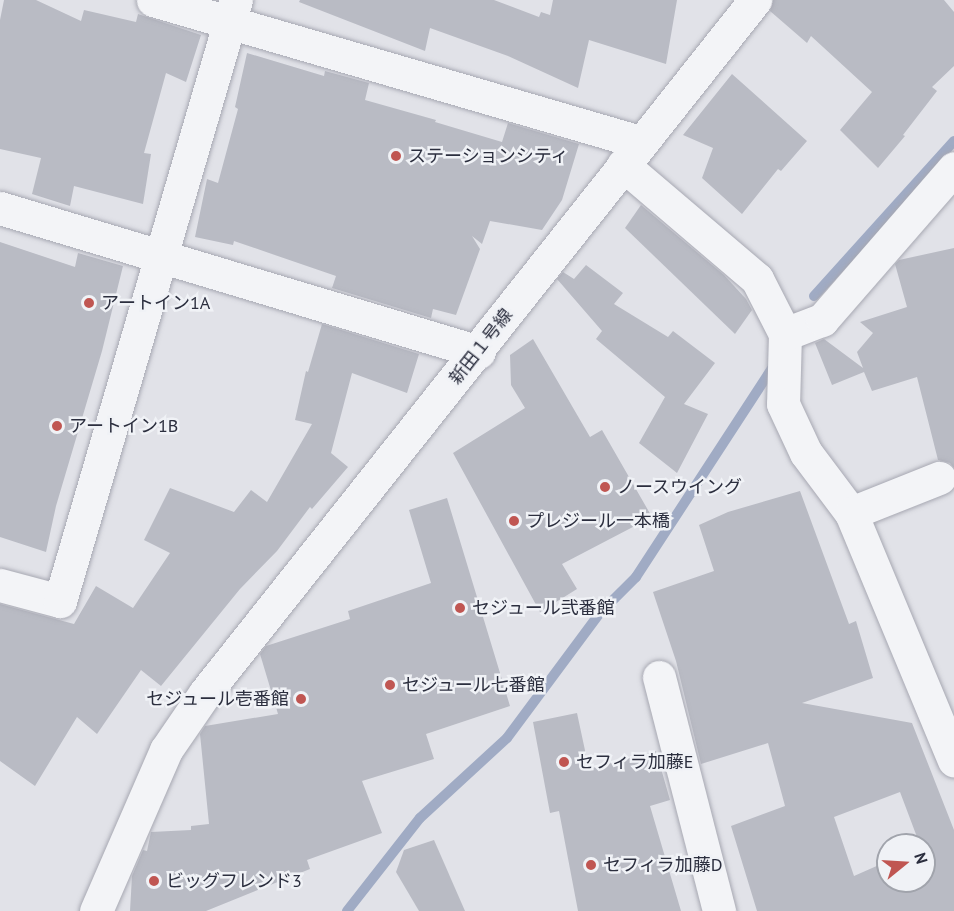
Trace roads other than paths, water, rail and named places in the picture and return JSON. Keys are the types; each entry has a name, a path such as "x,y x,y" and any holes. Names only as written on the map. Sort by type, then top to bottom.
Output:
{"street":[{"path":"153,0 232,11 632,154 757,279 785,334 783,404 806,453 851,513 954,760"},
{"name":"新田１号線","path":"96,911 166,750 205,693 479,352 755,0"},
{"path":"0,585 60,601 232,11"},
{"path":"785,334 822,320 954,168"},
{"path":"0,208 479,352"},
{"path":"851,513 939,478"},
{"path":"659,677 719,911"}],"waterway":[{"path":"814,296 954,141"},
{"path":"347,911 420,818 507,738 600,613 636,577 774,365"}],"place":[{"name":"ステーションシティ","path":"396,156"},
{"name":"アートイン1A","path":"89,303"},
{"name":"アートイン1B","path":"57,426"},
{"name":"ノースウイング","path":"605,487"},
{"name":"プレジール一本橋","path":"514,521"},
{"name":"セジュール弐番館","path":"460,608"},
{"name":"セジュール七番館","path":"390,685"},
{"name":"セジュール壱番館","path":"301,699"},
{"name":"セフィラ加藤E","path":"564,762"},
{"name":"セフィラ加藤D","path":"591,865"},
{"name":"ビッグフレンド3","path":"154,881"}]}
